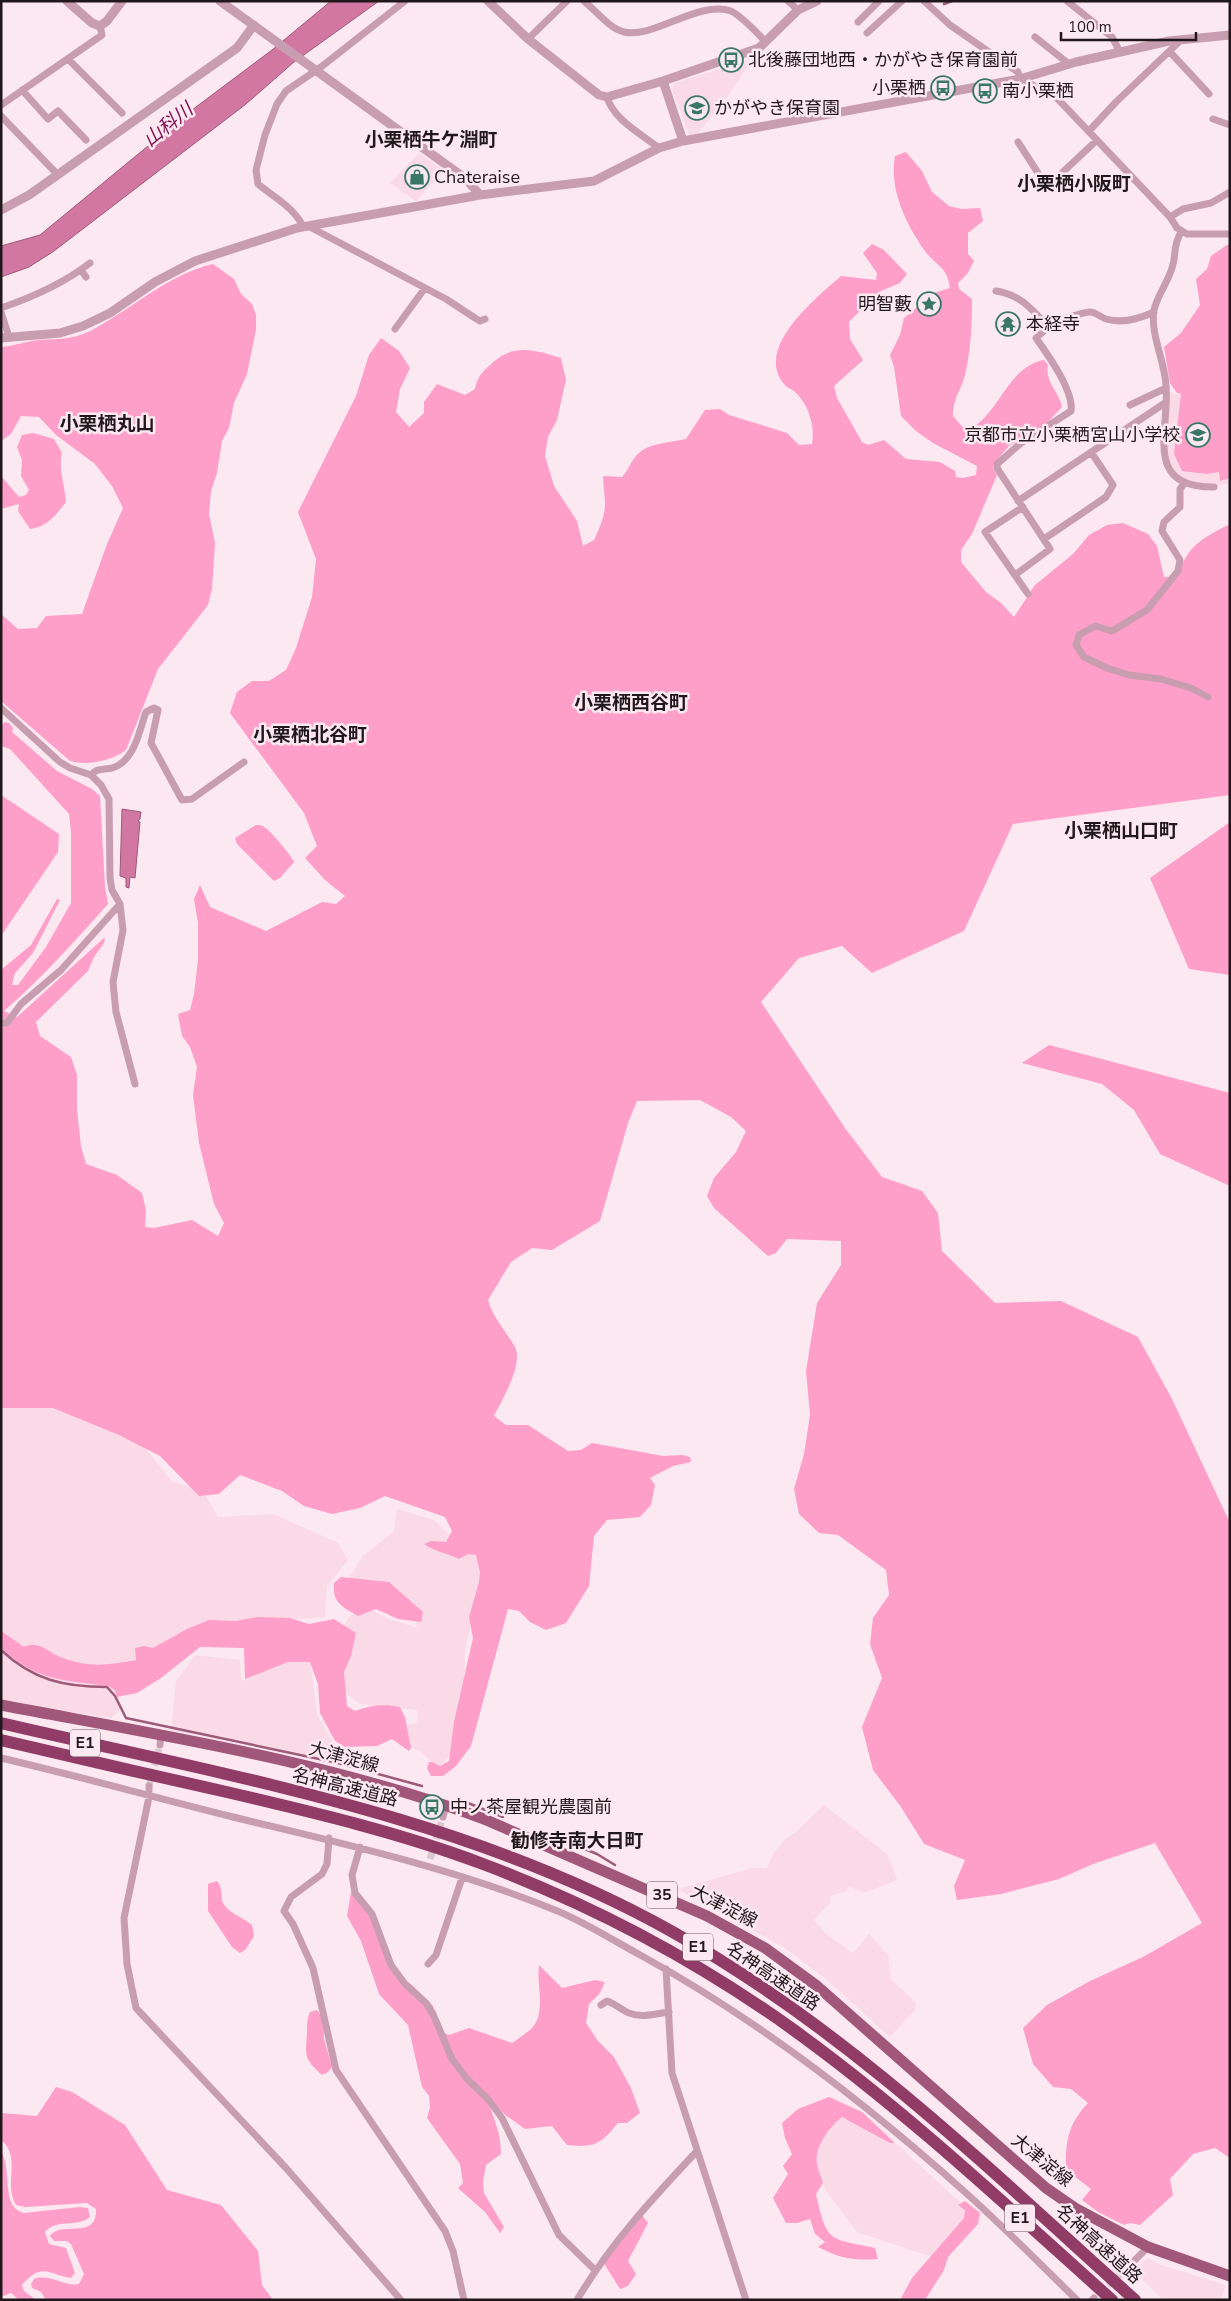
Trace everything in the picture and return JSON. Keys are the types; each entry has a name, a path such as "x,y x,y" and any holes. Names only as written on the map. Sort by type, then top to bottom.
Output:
{"highway":[{"name":"名神高速道路","path":"1,1723 390,1816 515,1858 607,1898 670,1930 750,1979 858,2056 945,2130 1135,2300"},
{"name":"名神高速道路","path":"1,1740 293,1808 378,1830 454,1853 510,1874 629,1929 742,1995 848,2071 928,2137 1112,2300"}],"main road":[{"name":"大津淀線","path":"1,1705 161,1740 339,1772 446,1805 646,1887 707,1916 765,1948 817,1986 1046,2188 1075,2208 1148,2247 1230,2276"}],"street":[{"path":"68,1 92,23 100,26"},
{"path":"100,26 107,21 122,1"},
{"path":"404,1 286,91 277,104 265,135 256,170 258,184 288,205 305,226 446,299 475,318 485,319"},
{"path":"488,1 528,39 599,95 606,97 663,81 759,48 798,10 817,1"},
{"path":"528,39 567,1"},
{"path":"584,1 616,28 628,33 647,30 679,16 718,8 732,12 766,42"},
{"path":"788,1 798,10"},
{"path":"858,22 879,1"},
{"path":"866,33 902,1"},
{"path":"924,1 950,25 1018,72 1020,79 1056,96 1170,217 1181,232 1187,234 1230,234"},
{"path":"1067,1 1112,37 1120,52"},
{"path":"224,2 254,26 468,181 480,195"},
{"path":"1,105 102,35 100,26"},
{"path":"1,210 29,195 237,48 254,26"},
{"path":"90,264 37,296 1,310 5,338 60,333 83,326 110,312 155,282 195,261 305,226 480,195 594,181 659,148 683,141 1020,79 1070,64 1182,38 1230,34"},
{"path":"1035,37 1070,64"},
{"path":"1089,131 1182,38"},
{"path":"1170,52 1209,94"},
{"path":"68,58 122,113"},
{"path":"663,81 683,141"},
{"path":"22,90 48,119 58,111 86,140"},
{"path":"606,97 609,106 619,116 659,148"},
{"path":"1,116 58,175"},
{"path":"1213,119 1230,125"},
{"path":"1018,142 1047,187 1098,140"},
{"path":"1170,217 1183,208 1211,204 1230,192"},
{"path":"1181,232 1174,243 1173,266 1154,312 1157,346 1166,388 1163,449 1167,464 1175,476 1184,484 1193,487 1214,488"},
{"path":"81,270 86,278"},
{"path":"395,329 425,288"},
{"path":"996,291 1008,293 1028,306 1045,322 1054,322"},
{"path":"1015,575 1050,549 997,468 997,464 1021,444 1071,411 1072,401 1049,356 1036,338 1054,322 1091,312 1122,322 1154,312"},
{"path":"1130,404 1166,388"},
{"path":"1028,594 985,532 1091,452 1165,403"},
{"path":"1044,539 1106,497 1114,485 1091,452"},
{"path":"1184,484 1180,489 1180,507 1164,522 1162,531 1180,560 1178,571 1147,610 1112,632 1096,626 1079,635 1076,645 1084,657 1107,668 1129,675 1161,679 1191,688 1208,697"},
{"path":"1,708 60,762 96,779 109,799 110,878 112,890 120,904 123,930 113,982 116,1012 136,1084"},
{"path":"91,775 95,771 113,768 128,758 146,712 154,708 158,710 158,715 151,743 182,800 192,799 244,762"},
{"path":"1,1023 7,1023 21,1004 61,970 120,904"},
{"path":"1,1758 75,1775 150,1797 428,1862 462,1878 557,1910 666,1969 721,2002 820,2071 966,2193 1077,2300"},
{"path":"149,1786 150,1797 124,1918 127,1964 136,2008 286,2168 401,2300"},
{"path":"443,1817 446,1805"},
{"path":"329,1838 327,1864 322,1874 292,1897 284,1911 293,1924 313,1968 336,2070 445,2231 453,2251 464,2300"},
{"path":"360,1847 352,1875 354,1893 372,1914 390,1965 405,1984 426,2004 433,2014 452,2059 466,2079 488,2099 502,2118 559,2235 594,2270"},
{"path":"428,1964 436,1955 462,1878"},
{"path":"666,1969 672,2073 746,2300"},
{"path":"601,2005 607,2001 616,2004 627,2012 640,2016 669,2012"},
{"path":"577,2300 594,2270 641,2211 697,2152"},
{"path":"1124,2271 1148,2247"}],"shaded area":[{"path":"331,1 379,1 294,62 246,104 54,251 29,267 1,277 1,246 40,235 188,113 272,50"},
{"path":"749,60 750,64 698,133 689,135 672,89 675,83"},
{"path":"906,152 922,171 932,192 949,206 961,209 980,208 983,221 968,233 968,254 974,261 968,273 958,283 959,289 972,299 972,318 967,366 954,404 953,416 966,431 987,415 1020,372 1031,364 1044,360 1048,365 1047,371 1050,382 1062,407 1046,424 1009,446 994,463 993,468 997,475 972,534 961,550 961,562 986,592 1001,603 1014,617 1035,585 1073,554 1089,535 1107,525 1123,523 1148,534 1157,546 1164,577 1176,577 1186,557 1195,546 1205,537 1230,524 1230,795 1013,824 964,931 872,973 842,946 799,958 761,1002 845,1128 882,1177 922,1191 938,1213 942,1251 995,1303 1061,1301 1138,1337 1172,1399 1230,1523 1230,2158 1215,2148 1193,2154 1170,2179 1173,2195 1140,2225 1130,2223 1124,2225 1098,2212 1082,2200 1091,2189 1066,2170 1066,2151 1072,2126 1088,2103 1071,2089 1053,2087 1033,2064 1023,2028 1047,2005 1090,1981 1143,1957 1202,1923 1155,1843 1093,1864 1059,1879 1001,1894 957,1900 954,1886 965,1860 924,1844 901,1807 873,1770 862,1727 882,1678 870,1644 873,1618 889,1595 886,1570 838,1535 819,1533 799,1514 794,1489 804,1454 810,1415 806,1371 817,1303 841,1265 841,1241 787,1239 776,1253 768,1256 714,1208 707,1196 714,1178 736,1152 746,1131 731,1117 700,1100 637,1101 628,1123 600,1221 552,1250 532,1248 511,1262 488,1300 496,1319 515,1347 517,1354 514,1373 494,1416 506,1425 528,1425 568,1451 581,1450 592,1443 663,1456 683,1455 690,1457 691,1462 673,1466 650,1478 655,1485 651,1505 640,1517 607,1520 594,1536 589,1586 566,1623 546,1630 530,1622 519,1611 508,1609 471,1746 456,1766 443,1776 431,1776 427,1768 429,1762 440,1766 449,1761 454,1722 473,1638 469,1617 480,1572 476,1555 468,1554 459,1559 424,1544 431,1541 446,1542 452,1531 445,1517 385,1496 360,1508 332,1514 304,1506 282,1491 240,1475 219,1494 199,1496 160,1456 119,1435 53,1408 1,1408 1,970 31,945 57,899 60,900 33,953 15,973 12,985 18,985 46,947 71,903 71,832 69,814 10,749 1,746 1,726 5,722 9,723 13,728 12,732 57,771 92,789 100,796 105,887 108,904 44,973 4,1011 17,1017 105,937 104,943 94,957 88,971 36,1022 40,1036 71,1057 77,1075 77,1110 81,1146 86,1164 117,1175 142,1193 146,1210 145,1227 154,1228 192,1220 218,1236 224,1223 214,1204 199,1143 193,1095 197,1067 190,1047 182,1036 178,1014 190,1010 194,994 198,960 198,923 194,899 200,885 210,907 266,931 322,902 336,904 345,896 325,880 305,858 317,846 304,813 230,713 237,692 252,681 269,681 286,670 296,648 312,597 316,559 298,512 356,396 369,355 381,338 399,351 410,368 400,389 396,412 409,427 424,413 424,402 437,384 465,395 475,389 478,379 484,371 506,354 523,350 541,352 561,358 566,380 557,420 548,437 545,456 554,486 577,521 583,546 594,540 603,518 605,504 603,476 622,477 634,458 645,449 686,439 705,410 720,409 729,415 787,433 799,445 812,444 813,430 810,416 804,402 793,390 785,385 777,371 776,356 782,340 804,310 841,276 876,280 877,273 863,253 872,244 884,250 907,274 900,283 879,292 849,322 850,339 863,360 834,386 837,398 862,442 868,445 884,440 906,459 940,462 955,471 956,477 963,478 976,475 977,466 933,443 916,431 901,416 894,367 890,355 900,335 904,318 934,293 950,288 947,275 925,251 911,230 897,194 894,181 895,156"},
{"name":"Chateraise","path":"419,153 444,171 416,201 390,183"},
{"path":"1227,245 1230,245 1230,478 1220,481 1219,472 1207,474 1182,471 1174,454 1181,394 1177,393 1170,383 1164,347 1181,333 1200,305 1196,279 1207,269 1211,256"},
{"path":"213,264 234,279 241,294 252,304 256,315 256,330 247,374 234,403 229,428 222,441 217,473 211,491 209,514 215,543 212,589 208,605 158,669 126,750 106,760 91,763 70,761 1,701 1,614 18,629 37,628 46,616 82,614 107,544 123,508 112,486 95,464 56,435 39,417 21,416 11,434 1,441 1,347 81,335 104,324 180,276"},
{"name":"京都市立小栗栖宮山小学校","path":"1169,393 1195,397 1230,396 1230,483 1217,486 1189,484 1176,473 1167,459 1166,452"},
{"path":"33,433 54,439 62,453 61,471 66,502 55,516 46,523 30,529 18,511 19,504 1,509 1,476 19,497 26,495 29,490 21,476 22,460 17,447 22,435"},
{"path":"1,795 59,834 58,852 1,936"},
{"path":"122,809 141,812 138,821 140,822 135,878 130,877 129,888 126,887 126,878 120,876"},
{"path":"1230,822 1230,975 1189,969 1150,878"},
{"path":"256,825 262,826 271,833 294,862 280,878 274,881 237,844 235,838"},
{"path":"1049,1045 1230,1093 1230,1186 1160,1154 1134,1110 1102,1084 1022,1063"},
{"path":"1,1387 136,1436 171,1481 203,1491 218,1517 273,1514 338,1543 348,1560 327,1586 325,1617 286,1620 95,1670 28,1650 1,1638"},
{"path":"397,1509 434,1520 464,1549 480,1554 485,1567 465,1649 464,1695 457,1749 437,1768 420,1751 404,1744 396,1727 418,1723 417,1710 360,1704 341,1690 335,1639 350,1616 369,1608 386,1618 417,1628 412,1609 343,1587 363,1556 394,1531"},
{"path":"341,1577 389,1582 423,1612 421,1622 398,1619 376,1609 358,1616 343,1607 337,1600 334,1583"},
{"path":"258,1617 290,1618 309,1624 334,1619 356,1633 351,1656 344,1672 347,1706 355,1711 377,1706 400,1707 405,1717 411,1748 409,1751 392,1739 377,1746 345,1747 335,1741 320,1713 318,1684 310,1662 288,1662 245,1679 244,1648 200,1647 161,1678 137,1693 117,1697 115,1690 108,1686 63,1680 39,1673 26,1667 1,1648 1,1631 24,1647 30,1645 40,1646 58,1656 73,1661 100,1665 117,1663 136,1660 135,1648 144,1646 153,1648 187,1629 209,1620 235,1621"},
{"path":"1,1646 113,1686 122,1708 111,1718 41,1708 1,1699"},
{"path":"195,1655 240,1660 241,1681 287,1660 310,1660 317,1715 337,1749 360,1751 365,1767 171,1730 176,1682"},
{"path":"824,1805 888,1855 897,1880 864,1893 849,1886 846,1891 831,1896 830,1903 814,1920 827,1935 853,1953 869,1934 888,1955 891,1979 916,2003 915,2010 890,2037 827,1980 785,1948 678,1889 753,1868 767,1868 773,1854 785,1839 796,1832"},
{"path":"217,1881 225,1907 252,1925 254,1936 246,1949 240,1953 232,1947 208,1911 208,1884"},
{"path":"351,1892 368,1913 394,1972 412,1985 433,2006 436,2030 449,2035 469,2028 512,2043 526,2033 531,2029 539,2015 539,1965 562,1988 595,1980 605,1982 600,1993 589,2004 586,2023 598,2041 614,2057 631,2088 640,2113 627,2123 618,2123 607,2136 596,2143 584,2146 567,2145 552,2126 525,2129 504,2114 491,2099 486,2098 498,2133 501,2154 486,2165 483,2181 484,2193 504,2227 500,2233 485,2212 458,2188 463,2183 460,2164 427,2118 430,2107 429,2096 422,2087 408,2025 379,1994 361,1941 347,1916"},
{"path":"317,2010 323,2019 324,2039 332,2067 322,2075 308,2060 306,2051 308,2017 310,2012"},
{"path":"56,2087 72,2092 125,2125 167,2190 221,2205 258,2251 262,2285 273,2300 46,2300 41,2292 32,2288 31,2284 34,2279 40,2278 68,2284 79,2284 84,2274 71,2244 67,2241 54,2241 50,2236 62,2230 85,2227 95,2219 96,2209 87,2203 25,2207 16,2205 12,2197 12,2162 7,2147 1,2140 1,2113 37,2116"},
{"path":"829,2097 862,2112 895,2143 890,2143 842,2117 820,2144 817,2157 817,2166 823,2183 816,2194 827,2230 832,2236 839,2239 875,2248 878,2259 861,2260 847,2258 818,2247 825,2242 815,2234 810,2219 797,2223 786,2223 773,2198 788,2174 783,2166 792,2154 785,2138 782,2123 798,2109"},
{"path":"841,2115 899,2146 969,2211 959,2232 935,2258 857,2232 826,2191 815,2164 819,2142"},
{"path":"1,2151 6,2169 9,2196 12,2204 17,2209 24,2213 80,2207 88,2208 90,2217 85,2220 55,2225 45,2232 49,2244 66,2248 75,2273 71,2278 45,2271 29,2278 22,2285 24,2291 36,2300 19,2300 11,2293 3,2296 1,2299"},
{"path":"965,2201 980,2213 978,2224 948,2257 944,2270 925,2300 900,2300 912,2278 964,2218 965,2210 958,2205"},
{"path":"642,2215 648,2223 628,2261 636,2274 628,2286 620,2289 603,2262"},
{"path":"1148,2258 1161,2265 1226,2285 1221,2300 1163,2300 1133,2270"}],"waterway":[{"path":"944,4 952,1"},
{"path":"1,1650 25,1668 50,1680 91,1687 107,1687 115,1696 126,1718 338,1763 422,1786"},
{"path":"468,1803 503,1817"},
{"path":"555,1837 597,1854 615,1865"}],"tunnel":[{"path":"149,1786 160,1745"},
{"path":"430,1859 443,1817"},
{"path":"1100,2292 1124,2271"}],"place":[{"name":"北後藤団地西・かがやき保育園前","path":"731,60"},
{"name":"小栗栖","path":"943,88"},
{"name":"南小栗栖","path":"985,91"},
{"name":"かがやき保育園","path":"697,108"},
{"name":"Chateraise","path":"417,177"},
{"name":"明智藪","path":"929,304"},
{"name":"本経寺","path":"1008,324"},
{"name":"京都市立小栗栖宮山小学校","path":"1198,435"},
{"name":"中ノ茶屋観光農園前","path":"432,1807"}],"district":[{"name":"小栗栖牛ケ淵町","path":"431,140"},
{"name":"小栗栖小阪町","path":"1074,184"},
{"name":"小栗栖丸山","path":"107,424"},
{"name":"小栗栖西谷町","path":"631,703"},
{"name":"小栗栖北谷町","path":"310,735"},
{"name":"小栗栖山口町","path":"1121,831"},
{"name":"勧修寺南大日町","path":"577,1841"}],"water label":[{"name":"山科川","path":"168,125"}]}
